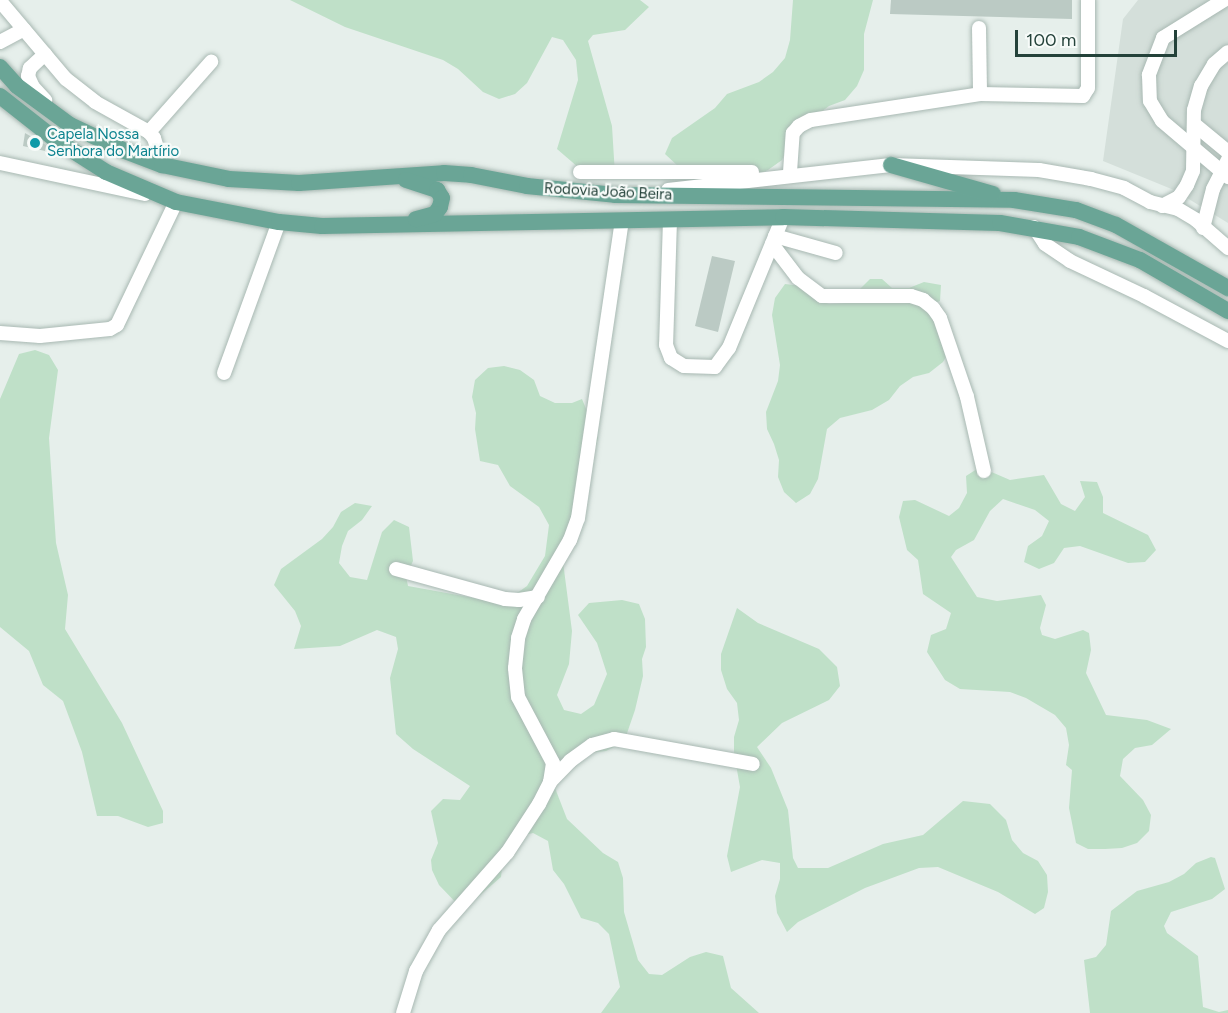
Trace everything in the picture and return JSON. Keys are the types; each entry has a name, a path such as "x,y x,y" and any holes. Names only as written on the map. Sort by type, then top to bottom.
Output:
{"main road":[{"name":"Rodovia João Beira","path":"0,67 17,86 70,125 124,151 162,165 229,179 299,183 444,173 471,175 527,186 615,195 1014,200 1076,210 1116,225 1228,288"},
{"name":"Rodovia João Beira","path":"0,96 56,140 106,172 170,200 279,222 322,226 783,217 1000,223 1034,227 1079,237 1140,260 1228,311"},
{"path":"891,165 1014,200"},
{"path":"394,176 427,185 437,190 442,198 435,214 401,224"}],"street":[{"path":"790,172 793,133 799,126 811,120 980,94 1072,98 1083,96 1088,88 1088,0"},
{"path":"1203,228 1211,197 1226,170 1194,150 1162,121 1150,101 1149,75 1163,38 1224,0"},
{"path":"0,1 66,79 95,102 149,132 154,138 162,165"},
{"path":"979,28 980,94"},
{"path":"0,42 24,29"},
{"path":"1162,206 1179,197 1187,185 1193,171 1194,110 1201,86 1214,64 1228,52"},
{"path":"45,54 30,68 28,76 33,87 70,125"},
{"path":"149,132 211,62"},
{"path":"1194,124 1228,152"},
{"path":"0,164 170,200 117,326 110,329 40,336 0,333"},
{"path":"615,195 891,165 1039,170 1091,178 1124,188 1162,206 1187,213 1228,248"},
{"path":"580,172 818,172"},
{"path":"670,219 666,345 671,358 684,366 715,367 729,348 783,217"},
{"path":"550,782 553,763 518,697 515,668 518,638 524,619 562,556 578,518 622,221"},
{"path":"224,373 279,222"},
{"path":"1034,227 1045,244 1070,261 1144,296 1228,341"},
{"path":"774,240 836,253"},
{"path":"774,240 798,278 822,297 911,296 923,300 933,308 940,318 967,397 984,471"},
{"path":"396,569 505,599 519,600 538,597"},
{"path":"403,1013 416,971 439,930 507,853 539,804 550,782 570,761 592,745 614,739 753,764"}],"shaded area":[{"path":"1138,0 1228,0 1228,223 1174,190 1103,161 1123,19"}],"green space":[{"path":"290,0 640,0 649,7 625,30 593,35 588,41 612,126 615,175 586,174 557,149 578,80 576,60 563,40 552,37 527,83 515,94 499,99 483,92 458,69 443,60 345,27"},
{"path":"793,0 873,0 864,34 864,70 857,86 845,100 829,106 793,133 782,160 768,170 753,176 679,167 665,154 672,138 715,108 727,94 759,82 773,72 785,58 790,40"},
{"path":"870,279 882,279 892,288 909,288 924,282 941,285 940,301 925,307 934,321 946,332 952,347 943,362 929,373 913,377 900,386 889,400 872,410 840,418 827,429 818,479 810,494 796,503 784,492 778,477 779,460 767,429 766,412 778,381 780,365 772,315 775,298 785,284 802,286 813,298 829,304 846,303"},
{"path":"35,350 49,355 58,370 49,438 56,543 68,595 65,629 122,723 163,811 163,823 148,827 118,816 97,816 82,752 63,701 43,685 29,651 0,627 0,399 19,354"},
{"path":"504,366 520,370 534,380 540,396 555,403 572,403 582,399 598,438 563,562 572,631 569,664 557,695 564,710 581,714 594,705 607,674 597,643 578,615 589,603 622,600 639,604 645,619 646,647 642,659 643,676 624,742 606,751 588,753 560,771 555,788 567,819 603,853 618,862 623,878 624,912 638,960 649,974 662,975 690,957 706,952 723,956 731,988 759,1013 601,1013 620,987 609,934 598,923 581,918 564,884 553,870 548,841 533,833 516,837 502,867 501,877 463,910 439,885 432,870 431,860 438,843 431,811 443,799 460,800 470,786 413,749 396,734 390,678 398,649 396,637 377,630 340,646 294,649 301,626 295,611 274,585 281,569 322,539 333,527 341,512 355,503 372,506 362,520 348,531 342,546 339,563 350,577 367,580 382,532 394,520 409,527 413,561 406,576 408,586 491,601 510,598 527,586 545,556 549,525 539,507 510,486 498,465 480,461 475,429 476,413 472,397 475,380 488,368"},
{"path":"980,467 1010,480 1044,475 1061,504 1075,511 1085,497 1080,481 1097,482 1103,497 1103,513 1148,535 1156,550 1145,562 1128,563 1080,546 1064,548 1054,563 1039,569 1024,562 1028,546 1042,536 1049,521 1035,510 1003,499 990,511 974,540 956,550 951,557 977,597 997,601 1041,595 1046,605 1040,628 1042,635 1055,639 1083,630 1089,633 1091,650 1086,673 1106,715 1147,720 1171,729 1152,745 1135,748 1123,759 1120,776 1143,800 1151,815 1149,831 1137,843 1122,848 1088,849 1076,843 1069,808 1072,770 1066,765 1069,745 1066,728 1055,715 1026,698 1010,692 960,689 945,680 927,652 931,635 946,629 951,613 923,594 918,560 907,550 899,517 903,501 915,500 949,516 959,508 967,493 966,476"},
{"path":"737,608 758,623 819,649 837,667 840,686 829,700 782,723 757,747 771,768 788,810 793,858 798,868 828,868 883,844 923,835 963,801 990,804 1006,820 1012,840 1023,853 1038,861 1047,875 1048,892 1044,908 1035,914 998,892 938,867 919,868 865,888 798,922 787,932 777,913 775,896 780,879 780,863 762,860 731,872 727,856 740,787 734,753 734,737 739,720 737,703 727,689 721,670 721,654"},
{"path":"1211,857 1215,858 1225,889 1212,899 1171,912 1164,926 1167,933 1198,956 1203,1007 1219,1012 1228,1010 1228,1013 1090,1013 1084,960 1096,957 1106,945 1111,911 1137,891 1169,882 1184,874 1196,863"}],"building":[{"path":"891,0 1072,0 1072,19 890,14"},
{"name":"Capela Nossa Senhora do Martírio","path":"25,133 46,145 45,151 23,146"},
{"path":"712,256 735,261 718,332 695,326"}],"place":[{"name":"Capela Nossa Senhora do Martírio","path":"35,143"}]}
